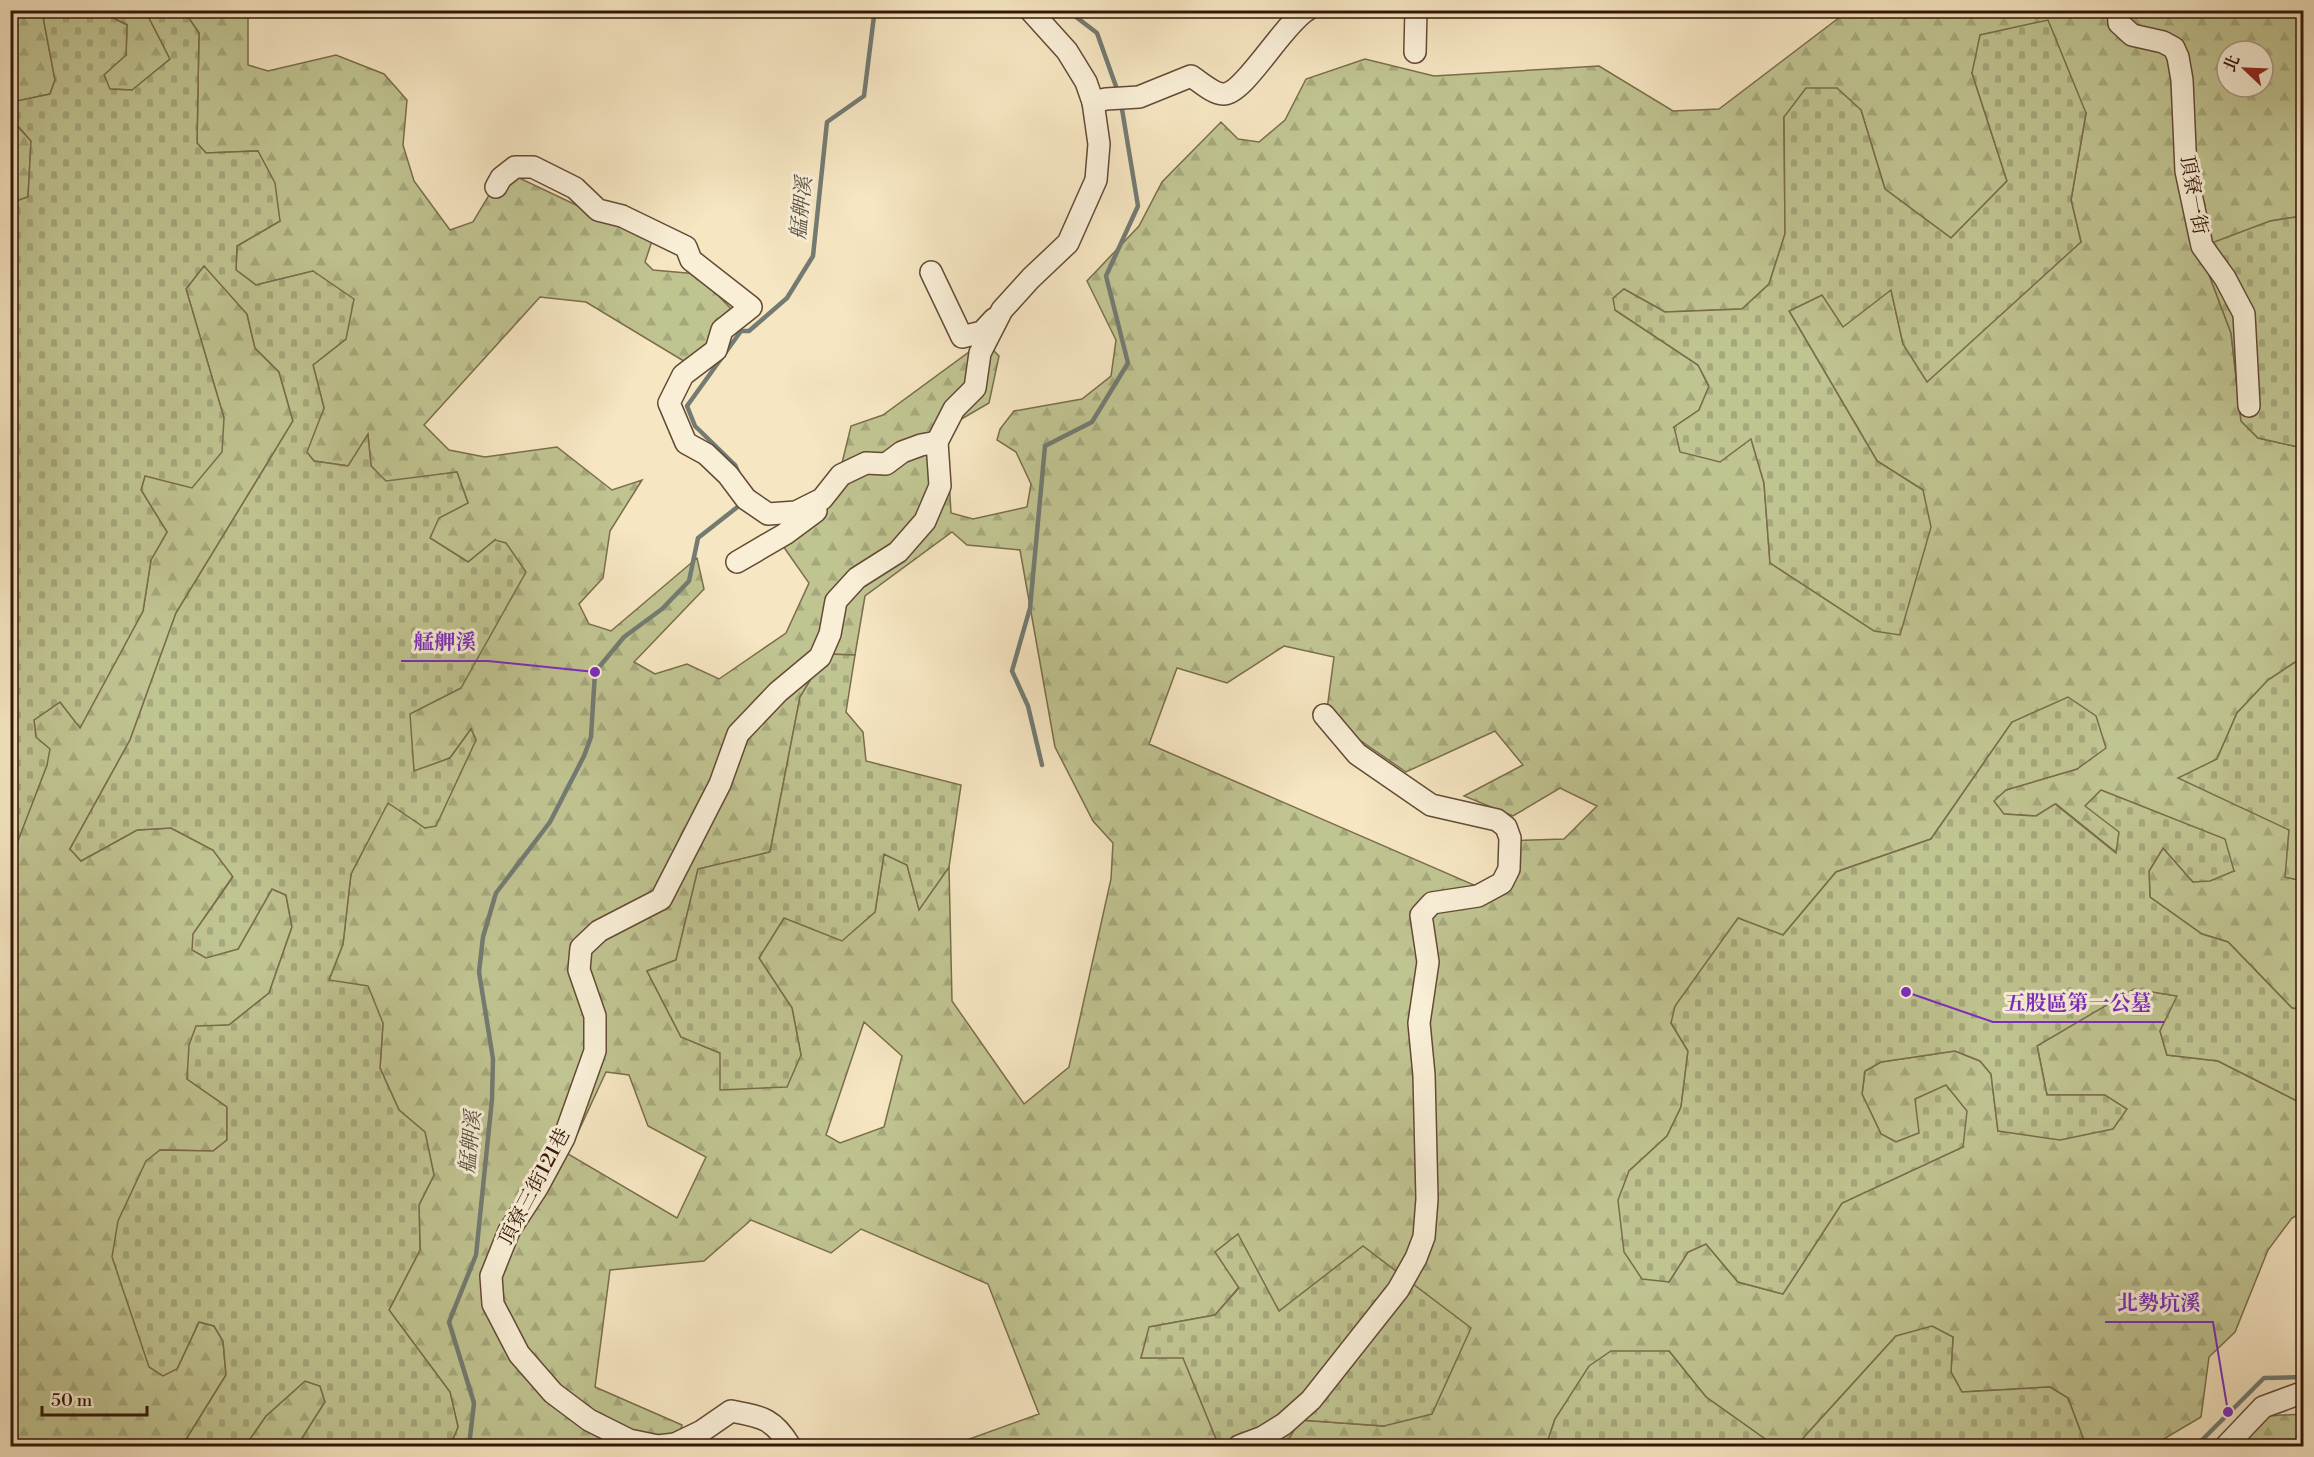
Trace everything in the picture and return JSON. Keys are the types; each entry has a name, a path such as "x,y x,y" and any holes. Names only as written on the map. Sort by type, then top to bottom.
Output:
{"street":[{"path":"931,272 962,337 982,332 1031,278 1068,243 1096,180 1099,100 1067,51 1030,10"},
{"path":"1099,100 1139,97 1191,76 1220,95 1230,94 1241,86 1282,33 1307,10"},
{"path":"1415,52 1416,10"},
{"name":"頂寮一街","path":"2118,10 2119,22 2132,34 2163,42 2174,48 2178,57 2182,80 2186,171 2202,246 2225,278 2244,314 2248,406"},
{"path":"496,187 501,178 515,167 534,167 575,188 598,210 622,216 686,247 691,260 751,307 722,330 716,350 683,375 669,403 686,443 706,454 728,475 746,499 768,514 796,512 822,499"},
{"path":"737,562 816,511 822,499 841,475 866,463 886,464 902,452 937,442 954,409 975,388 980,353 1002,310"},
{"name":"頂寮三街121巷","path":"790,1446 779,1428 758,1416 731,1411 702,1431 675,1444 658,1446 629,1440 589,1420 553,1393 519,1354 493,1304 490,1276 509,1231 537,1188 564,1138 595,1051 595,1016 579,970 581,948 599,931 661,899 720,784 738,734 778,692 820,657 830,634 836,602 857,578 898,552 925,521 940,486 937,442"},
{"path":"1239,1446 1263,1437 1284,1424 1311,1400 1398,1290 1416,1258 1424,1237 1427,1199 1424,1075 1419,1023 1428,962 1421,915 1432,903 1478,896 1502,883 1509,869 1510,838 1506,827 1497,820 1431,805 1357,754 1324,716"},
{"path":"2226,1446 2263,1407 2304,1392"}],"green space":[{"path":"47,10 104,11 105,14 127,25 126,55 104,75 110,89 132,90 170,59 148,16 149,11 184,11 199,33 197,143 206,153 258,151 275,183 280,221 237,246 236,270 256,285 313,271 354,299 346,339 313,365 324,408 307,452 314,461 348,466 368,434 371,466 386,481 457,472 468,503 439,518 430,538 468,562 495,540 506,543 526,572 461,688 410,714 414,771 450,758 471,729 476,740 436,826 425,828 388,803 351,874 343,944 329,980 368,986 383,1023 380,1068 399,1110 425,1132 434,1175 419,1205 420,1250 389,1310 450,1392 458,1427 450,1446 297,1446 325,1402 320,1386 305,1381 266,1416 245,1446 182,1446 226,1375 223,1341 214,1326 199,1322 177,1369 163,1376 149,1367 112,1257 118,1221 146,1161 160,1150 213,1151 227,1140 227,1107 187,1079 189,1045 196,1026 229,1025 269,993 292,927 286,895 272,889 238,949 206,958 192,950 193,934 233,877 213,850 171,828 137,830 81,861 70,849 130,740 176,613 293,421 279,372 255,348 247,314 204,266 186,289 224,418 222,452 192,488 145,476 141,490 167,532 151,560 143,611 80,728 60,702 34,720 36,737 50,749 47,765 11,859 10,203 28,197 31,141 11,118 10,93 17,101 50,94 55,80 43,17"},
{"path":"1905,10 1911,13 1917,10 2303,11 2303,216 2270,221 2205,264 2231,333 2241,421 2258,438 2303,448 2303,657 2268,680 2237,713 2217,759 2289,830 2286,877 2303,881 2303,1010 2292,1008 2228,942 2202,934 2150,897 2149,871 2163,848 2193,882 2234,871 2119,833 2117,853 2056,804 2036,816 2003,814 1993,801 2006,790 2077,769 2012,722 1931,839 1836,872 1783,935 1671,1023 1688,1051 1681,1107 1667,1136 1629,1171 1669,1282 1688,1252 1706,1244 1738,1282 1783,1294 1842,1203 1963,1147 1919,1133 1896,1142 1881,1134 1862,1094 1865,1071 1881,1062 1955,1051 1980,1061 1991,1074 1998,1131 2105,1095 2047,1095 2037,1045 2134,989 2178,996 2160,1031 2167,1055 2218,1061 2303,1104 2303,1212 2292,1218 2268,1250 2235,1332 2209,1357 2201,1417 2152,1446 2086,1446 2068,1398 2050,1387 1962,1392 1951,1372 1953,1337 1896,1336 1796,1446 1775,1446 1706,1397 1669,1351 1555,1419 1546,1446 1285,1446 1299,1420 1384,1426 1279,1311 1239,1287 1215,1315 1150,1327 1141,1358 1183,1357 1219,1446 950,1446 1039,1414 988,1284 861,1229 831,1253 751,1220 704,1261 610,1270 595,1387 682,1425 677,1446 450,1446 458,1427 450,1392 389,1310 420,1250 419,1205 434,1175 425,1133 399,1110 380,1068 383,1023 329,980 343,944 351,874 388,802 425,828 476,740 471,729 450,758 414,772 409,714 461,688 495,540 468,562 430,538 438,518 468,503 457,472 386,482 371,466 368,436 349,466 314,461 306,452 324,408 313,365 346,339 313,271 256,285 236,270 237,246 280,221 258,151 206,153 197,143 199,33 184,11 248,11 248,65 268,71 336,55 384,74 407,100 403,145 414,181 450,230 473,222 501,175 513,175 652,241 645,262 653,270 698,274 732,310 733,323 687,363 586,302 540,297 424,425 449,450 485,457 557,447 612,490 642,480 610,531 603,578 579,604 589,624 611,631 697,558 704,589 634,662 655,674 687,664 719,679 786,633 809,583 783,546 836,488 851,426 883,415 984,341 999,356 989,403 946,428 951,513 973,519 1027,507 1031,484 1016,452 997,440 1000,429 1014,411 1082,399 1111,376 1116,340 1087,281 1139,226 1162,182 1221,122 1238,139 1259,142 1285,120 1306,79 1365,59 1434,76 1599,66 1673,111 1719,109 1848,11","holes":["1972,73 2086,113 2071,200 2081,242 1903,344 1891,290 1822,295 1789,311 1877,461 1923,490 1770,563 1764,483 1751,438 1674,427 1699,410 1709,387 1698,365 1615,310 1624,289 1665,312 1742,309 1769,284 1785,234 1784,117 1861,110 1885,189 1951,238 2007,181","952,532 967,545 1020,550 1055,747 1093,821 1113,843 1111,879 1069,1067 1024,1104 952,1001 949,867 919,909 907,865 884,854 875,912 784,918 759,958 792,1008 801,1055 720,1053 681,1037 647,971 676,960 698,869 770,852 800,697 826,654 855,655 865,596","1284,646 1334,657 1326,717 1406,772 1495,731 1523,765 1464,796 1513,816 1560,788 1597,806 1564,839 1504,841 1499,896 1149,744 1177,668 1227,683","864,1022 902,1056 884,1127 840,1143 826,1135","606,1072 629,1075 648,1126 706,1157 677,1218 568,1154"]},
{"path":"11,11 47,11 43,17 55,80 50,94 17,101 11,93"},
{"path":"104,11 149,11 148,16 170,59 133,90 109,89 104,74 126,55 127,25"},
{"path":"2048,20 2086,113 2071,200 2081,242 1927,382 1903,344 1891,290 1843,327 1822,295 1789,311 1877,461 1923,490 1931,527 1900,635 1874,631 1770,563 1764,483 1751,439 1720,462 1680,452 1674,427 1699,410 1709,386 1698,365 1615,310 1613,298 1624,289 1665,312 1742,309 1769,284 1785,234 1784,117 1806,88 1837,88 1861,110 1885,189 1951,238 2007,181 1972,73 1980,35"},
{"path":"10,118 31,141 28,197 11,203"},
{"path":"2303,216 2303,448 2258,438 2241,421 2231,333 2205,264 2214,242 2270,221"},
{"path":"204,265 247,314 255,348 279,372 293,421 176,613 130,740 70,849 81,861 137,830 171,828 213,850 233,876 193,934 238,949 272,889 286,895 292,927 269,993 229,1025 196,1027 187,1079 227,1107 227,1140 213,1151 160,1150 177,1369 199,1322 214,1326 223,1341 226,1375 182,1446 11,1446 10,859 47,765 36,737 34,720 60,702 80,727 143,611 151,560 167,532 141,490 145,475 224,418 186,289"},
{"path":"826,654 855,655 846,712 863,732 866,761 961,785 949,867 919,910 907,865 884,854 875,912 842,941 784,918 759,958 792,1008 801,1055 787,1087 720,1090 720,1053 681,1037 647,971 676,960 698,869 770,852 800,697"},
{"path":"2303,657 2303,881 2285,877 2289,830 2178,778 2217,759 2237,713 2268,680"},
{"path":"2068,697 2096,716 2106,748 2077,769 2006,790 1994,801 2004,814 2036,816 2055,804 2116,853 2119,832 2085,806 2101,790 2225,839 2234,871 2210,881 2193,882 2163,848 2149,871 2150,897 2202,934 2228,942 2292,1008 2303,1010 2303,1104 2218,1061 2167,1055 2160,1031 2177,996 2134,989 2037,1046 2047,1095 2105,1095 2127,1109 2113,1129 2060,1140 1998,1131 1991,1074 1980,1061 1955,1051 1881,1062 1865,1071 1862,1094 1881,1134 1896,1142 1919,1133 1915,1099 1946,1085 1967,1111 1963,1147 1842,1203 1783,1294 1738,1282 1706,1244 1688,1252 1669,1282 1642,1279 1624,1252 1618,1200 1629,1171 1667,1136 1681,1107 1688,1051 1671,1023 1675,1006 1738,918 1783,935 1836,872 1931,839 2012,722"},
{"path":"1238,1234 1279,1311 1363,1246 1471,1328 1432,1414 1384,1426 1300,1420 1285,1446 1219,1446 1183,1358 1141,1358 1149,1327 1215,1315 1239,1288 1215,1252"},
{"path":"1932,1326 1953,1337 1951,1372 1962,1392 2050,1387 2068,1398 2086,1446 1796,1446 1896,1336"},
{"path":"1611,1351 1669,1351 1706,1397 1775,1446 1546,1446 1555,1419 1589,1366"},
{"path":"305,1381 320,1386 325,1402 297,1446 245,1446 266,1416"},
{"path":"2303,1414 2303,1446 2227,1446 2248,1417"}],"waterway":[{"name":"艋舺溪","path":"739,474 735,465 695,426 687,406 741,331 749,331 787,298 813,256 827,122 864,96 874,16 867,10"},
{"path":"1067,10 1097,33 1118,92"},
{"path":"1042,765 1028,706 1012,671 1030,608 1045,446 1092,422 1128,363 1106,276 1138,206 1121,103"},
{"name":"艋舺溪","path":"469,1446 474,1403 449,1322 476,1255 492,1099 493,1059 479,972 483,937 496,893 550,822 584,756 591,737 595,672 624,637 662,609 689,581 698,538 740,505 740,502"},
{"path":"2196,1446 2264,1378 2304,1377"}],"place":[{"name":"艋舺溪","path":"595,672"},
{"name":"五股區第一公墓","path":"1906,992"},
{"name":"北勢坑溪","path":"2228,1412"}]}
